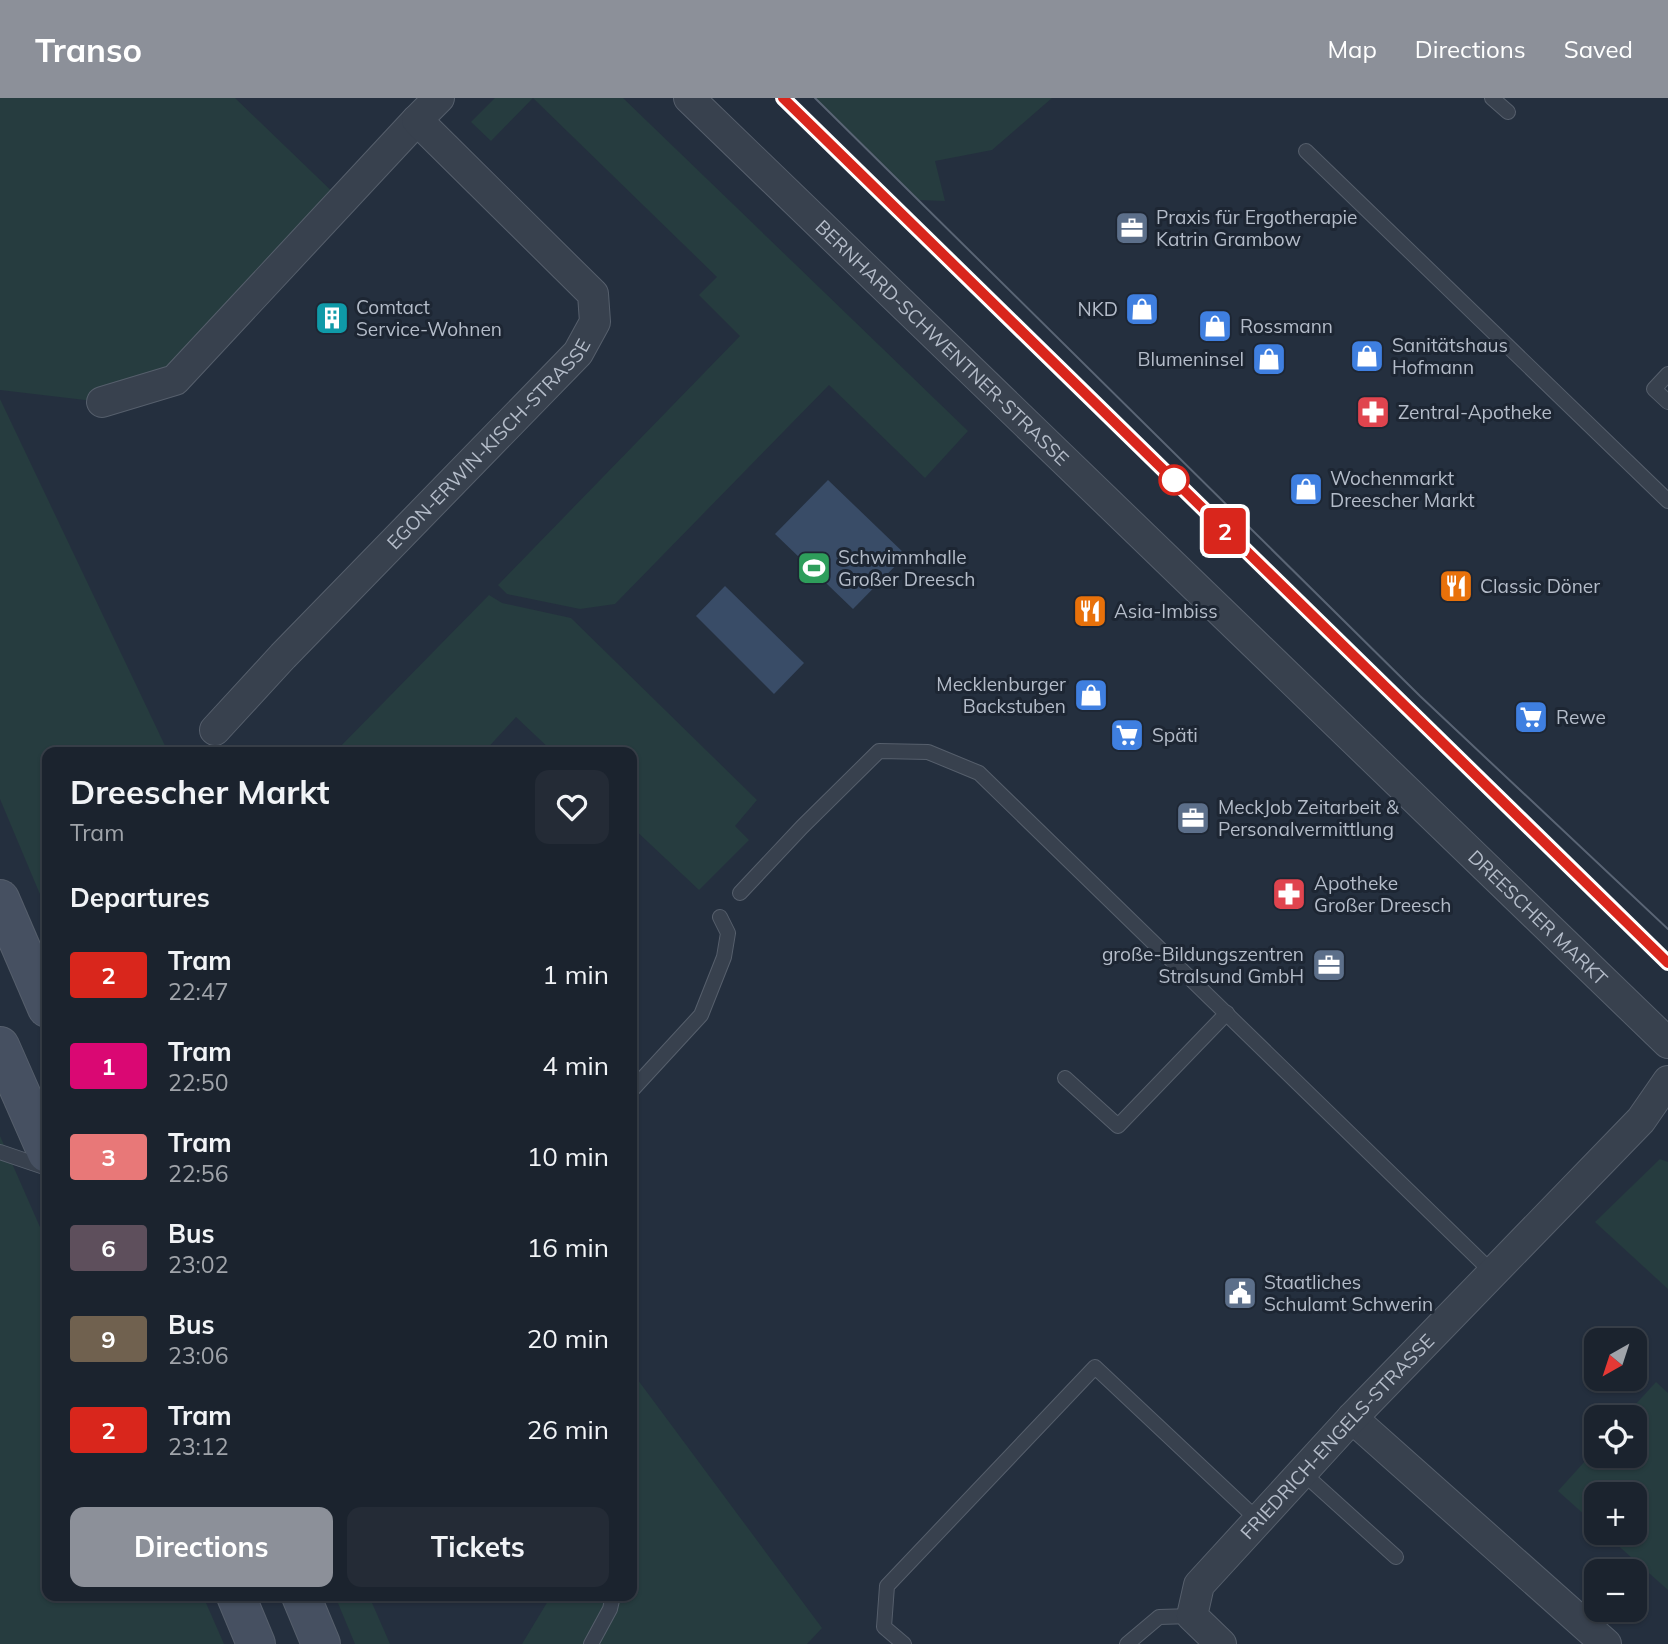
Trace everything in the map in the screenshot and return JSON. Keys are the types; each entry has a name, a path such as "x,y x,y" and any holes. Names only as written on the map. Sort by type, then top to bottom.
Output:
{"street":[{"path":"102,402 175,380 439,98"},
{"name":"BERNHARD-SCHWENTNER-STRASSE","path":"689,98 1195,586"},
{"name":"EGON-ERWIN-KISCH-STRASSE","path":"215,730 282,656 578,353 596,322 593,294 417,120"},
{"name":"DREESCHER MARKT","path":"1195,586 1668,1043"},
{"path":"0,899 42,996"},
{"path":"0,1046 42,1142"},
{"name":"FRIEDRICH-ENGELS-STRASSE","path":"1192,1616 1199,1585 1352,1418 1641,1120 1668,1081"},
{"path":"1352,1418 1606,1644"},
{"path":"238,1601 257,1644"},
{"path":"302,1601 321,1644"},
{"path":"1192,1616 1221,1644"}],"lane":[{"path":"1492,98 1508,112"},
{"path":"1306,151 1668,501"},
{"path":"1668,373 1654,389 1668,402"},
{"path":"740,893 879,751 928,752 979,773 1492,1272"},
{"path":"637,1084 701,1014 724,957 728,933 720,916"},
{"path":"1065,1078 1118,1126 1227,1013"},
{"path":"0,1152 42,1166"},
{"path":"904,1644 884,1627 887,1586 1095,1367 1259,1521"},
{"path":"1303,1473 1396,1557"},
{"path":"591,1644 612,1601"},
{"path":"1127,1644 1159,1617 1192,1616"}],"green space":[{"path":"0,98 235,98 342,201 175,380 102,402 0,390"},
{"path":"495,98 533,98 491,141 471,122"},
{"path":"533,98 623,98 968,431 925,478 829,385 615,604 580,609 507,594 498,585 740,336 699,295 717,277"},
{"path":"815,98 1052,98 992,150 935,161 945,201 918,200"},
{"path":"0,399 166,747 42,747 42,899 0,799"},
{"path":"489,595 502,603 571,618 757,800 735,826 749,840 699,890 637,832 637,747 548,747 516,717 489,747 340,747"},
{"path":"0,1136 42,1232 42,1601 205,1601 224,1644 0,1644"},
{"path":"1660,1159 1668,1162 1668,1289 1595,1222"},
{"path":"637,1379 822,1628 807,1644 522,1644 548,1601 637,1601"},
{"path":"1656,1382 1668,1393 1668,1590 1647,1571 1647,1559 1633,1559 1617,1545 1647,1545 1647,1482 1584,1482 1584,1514 1558,1491 1584,1462 1584,1468 1647,1468 1647,1405 1635,1405"},
{"path":"337,1601 371,1601 390,1644 355,1644"}],"water":[{"path":"828,480 906,555 853,609 775,534"},
{"path":"725,586 804,663 774,694 696,616"}],"tram line":[{"path":"783,98 1668,963"},
{"name":"2","path":"783,98 1668,963"},
{"path":"815,98 1420,696 1668,929"}],"place":[{"name":"Praxis für Ergotherapie Katrin Grambow","path":"1132,228"},
{"name":"NKD","path":"1142,309"},
{"name":"Comtact Service-Wohnen","path":"332,318"},
{"name":"Rossmann","path":"1215,326"},
{"name":"Sanitätshaus Hofmann","path":"1367,356"},
{"name":"Blumeninsel","path":"1269,359"},
{"name":"Zentral-Apotheke","path":"1373,412"},
{"name":"Wochenmarkt Dreescher Markt","path":"1306,489"},
{"name":"Schwimmhalle Großer Dreesch","path":"814,568"},
{"name":"Classic Döner","path":"1456,586"},
{"name":"Asia-Imbiss","path":"1090,611"},
{"name":"Mecklenburger Backstuben","path":"1091,695"},
{"name":"Rewe","path":"1531,717"},
{"name":"Späti","path":"1127,735"},
{"name":"MeckJob Zeitarbeit & Personalvermittlung","path":"1193,818"},
{"name":"Apotheke Großer Dreesch","path":"1289,894"},
{"name":"große-Bildungszentren Stralsund GmbH","path":"1329,965"},
{"name":"Staatliches Schulamt Schwerin","path":"1240,1293"}]}
